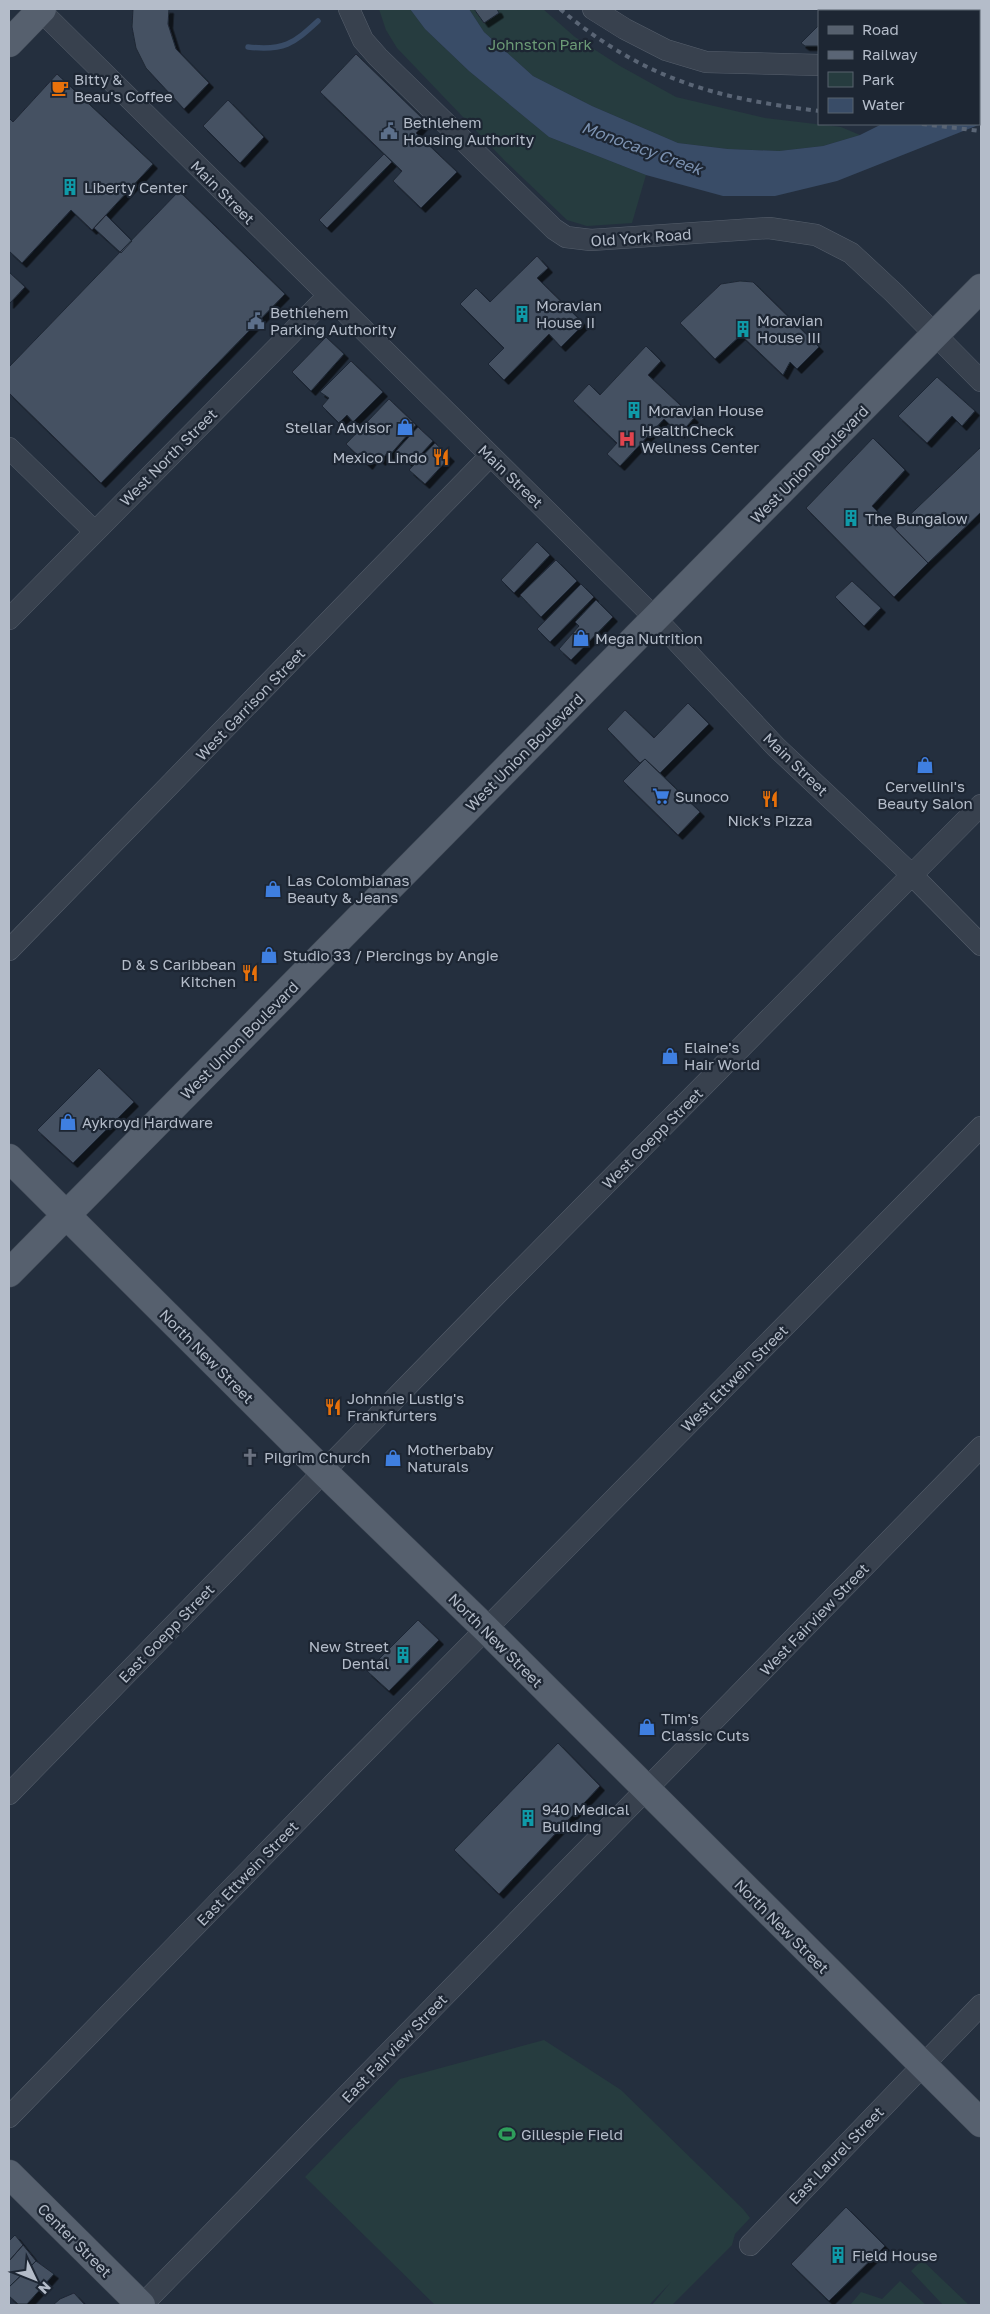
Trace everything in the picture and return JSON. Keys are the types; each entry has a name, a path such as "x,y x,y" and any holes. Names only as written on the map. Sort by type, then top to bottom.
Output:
{"main road":[{"path":"9,43 41,9"},
{"name":"West Union Boulevard","path":"9,1272 936,336 981,288"},
{"name":"North New Street","path":"9,1158 323,1471 486,1629 981,2123"},
{"name":"Center Street","path":"9,2174 142,2305"}],"street":[{"name":"Main Street","path":"41,9 328,296 656,618 776,747 912,875 981,945"},
{"name":"Old York Road","path":"349,9 363,40 378,57 554,229 566,237 591,240 769,228 807,232 851,253 981,381"},
{"path":"593,9 625,29 666,50 706,62 818,65"},
{"name":"West North Street","path":"9,619 328,296"},
{"path":"9,448 94,531"},
{"name":"West Garrison Street","path":"9,950 490,456"},
{"name":"West Goepp Street","path":"323,1471 981,805"},
{"name":"West Ettwein Street","path":"486,1629 981,1127"},
{"name":"West Fairview Street","path":"646,1789 981,1447"},
{"name":"East Goepp Street","path":"9,1794 323,1471"},
{"name":"East Ettwein Street","path":"9,2117 486,1629"},
{"name":"East Fairview Street","path":"142,2305 646,1789"},
{"name":"East Laurel Street","path":"750,2245 921,2065 981,2005"}],"green space":[{"name":"Johnston Park","path":"379,9 410,9 425,29 469,71 549,137 646,175 632,223 587,226 567,220 505,161 397,48 386,30"},
{"name":"Johnston Park","path":"469,9 543,9 575,37 620,66 676,97 765,118 841,127 860,135 823,146 779,151 728,149 678,143 592,106 533,76 484,32"},
{"name":"Gillespie Field","path":"544,2040 621,2090 750,2218 735,2234 732,2245 672,2305 652,2305 671,2282 649,2305 435,2305 305,2177 400,2079"},
{"path":"922,2260 969,2305 943,2305 911,2271"},
{"path":"900,2281 926,2305 850,2305 861,2292 882,2299"}],"water":[{"name":"Monocacy Creek","path":"410,9 469,9 484,32 533,76 592,106 678,143 728,149 779,151 823,146 860,135 880,125 978,125 837,181 775,196 723,196 646,175 549,137 469,71 425,29"},
{"path":"981,77 981,124 980,124"}],"building":[{"path":"133,9 169,9 168,24 176,49 209,83 184,109 146,68 136,48 132,27"},
{"path":"474,9 497,9 499,13 484,23"},
{"path":"835,9 907,9 906,10 834,10"},
{"path":"912,9 961,10 914,10"},
{"path":"818,26 818,46 805,46 801,43"},
{"path":"356,54 426,122 416,133 457,172 421,208 393,181 402,171 320,92"},
{"name":"Liberty Center","path":"57,74 153,164 92,230 71,210 22,263 9,251 9,118 13,122"},
{"path":"228,100 264,137 240,163 203,126"},
{"path":"384,154 392,162 327,228 319,220"},
{"path":"179,191 285,294 101,483 9,393 9,367"},
{"path":"106,215 132,241 121,253 94,228"},
{"name":"Moravian House II","path":"537,256 548,268 537,278 584,324 561,347 549,334 504,380 488,364 504,348 460,304 476,288 490,302"},
{"path":"9,272 25,287 9,304"},
{"name":"Moravian House III","path":"740,281 753,282 819,347 797,369 790,362 783,375 741,335 715,359 680,323 721,284"},
{"path":"326,337 344,354 311,391 292,372"},
{"name":"Moravian House","path":"646,346 661,361 648,375 694,418 680,434 664,419 620,466 607,454 617,443 573,401 589,384 600,395"},
{"path":"351,361 383,392 353,422 347,415 339,423 322,406 329,398 320,392"},
{"path":"937,377 975,411 962,426 952,416 927,443 898,416"},
{"path":"389,399 416,425 389,456 387,453 381,461 375,456 368,465 346,444"},
{"path":"418,427 433,441 411,465 396,451"},
{"name":"The Bungalow","path":"873,438 905,470 872,506 928,563 894,597 806,508"},
{"path":"435,443 450,457 425,484 409,470"},
{"path":"981,447 981,512 928,563 895,529"},
{"path":"537,542 550,555 514,593 501,580"},
{"path":"556,560 577,581 541,617 520,595"},
{"path":"852,581 881,608 864,626 835,597"},
{"path":"581,584 594,597 550,642 537,629"},
{"name":"Mega Nutrition","path":"596,600 613,617 571,660 559,649 579,626 575,622"},
{"name":"Sunoco","path":"688,703 709,724 660,773 645,759 640,763 607,729 625,710 654,738"},
{"name":"Sunoco","path":"645,759 700,812 678,835 623,781"},
{"path":"99,1068 134,1102 73,1163 37,1130"},
{"name":"New Street Dental","path":"418,1620 439,1640 389,1691 367,1671"},
{"name":"940 Medical Building","path":"558,1743 600,1786 499,1894 454,1850"},
{"name":"Field House","path":"846,2207 885,2246 829,2301 791,2264"},
{"path":"15,2235 23,2245 9,2261 9,2241"},
{"path":"23,2245 36,2261 9,2287 9,2261"},
{"path":"36,2261 54,2274 27,2304 18,2304 9,2296 9,2287"},
{"path":"74,2293 85,2305 53,2305 60,2299"}],"waterway":[{"path":"248,47 279,47 302,35 318,21"}],"railway":[{"path":"560,9 621,53 651,69 681,81 746,99 818,111"},
{"path":"930,125 981,131"}],"place":[{"name":"Bitty & Beau's Coffee","path":"60,88"},
{"name":"Bethlehem Housing Authority","path":"389,131"},
{"name":"Liberty Center","path":"70,187"},
{"name":"Moravian House II","path":"522,314"},
{"name":"Bethlehem Parking Authority","path":"256,321"},
{"name":"Moravian House III","path":"743,329"},
{"name":"Moravian House","path":"634,410"},
{"name":"Stellar Advisor","path":"405,427"},
{"name":"HealthCheck Wellness Center","path":"627,439"},
{"name":"Mexico Lindo","path":"441,457"},
{"name":"The Bungalow","path":"851,518"},
{"name":"Mega Nutrition","path":"581,638"},
{"name":"Cervellini's Beauty Salon","path":"925,765"},
{"name":"Sunoco","path":"661,796"},
{"name":"Nick's Pizza","path":"770,799"},
{"name":"Las Colombianas Beauty & Jeans","path":"273,889"},
{"name":"Studio 33 / Piercings by Angie","path":"269,955"},
{"name":"D & S Caribbean Kitchen","path":"250,973"},
{"name":"Elaine's Hair World","path":"670,1056"},
{"name":"Aykroyd Hardware","path":"68,1122"},
{"name":"Johnnie Lustig's Frankfurters","path":"333,1407"},
{"name":"Pilgrim Church","path":"250,1457"},
{"name":"Motherbaby Naturals","path":"393,1458"},
{"name":"New Street Dental","path":"403,1655"},
{"name":"Tim's Classic Cuts","path":"647,1727"},
{"name":"940 Medical Building","path":"528,1818"},
{"name":"Gillespie Field","path":"507,2134"},
{"name":"Field House","path":"838,2255"}]}
